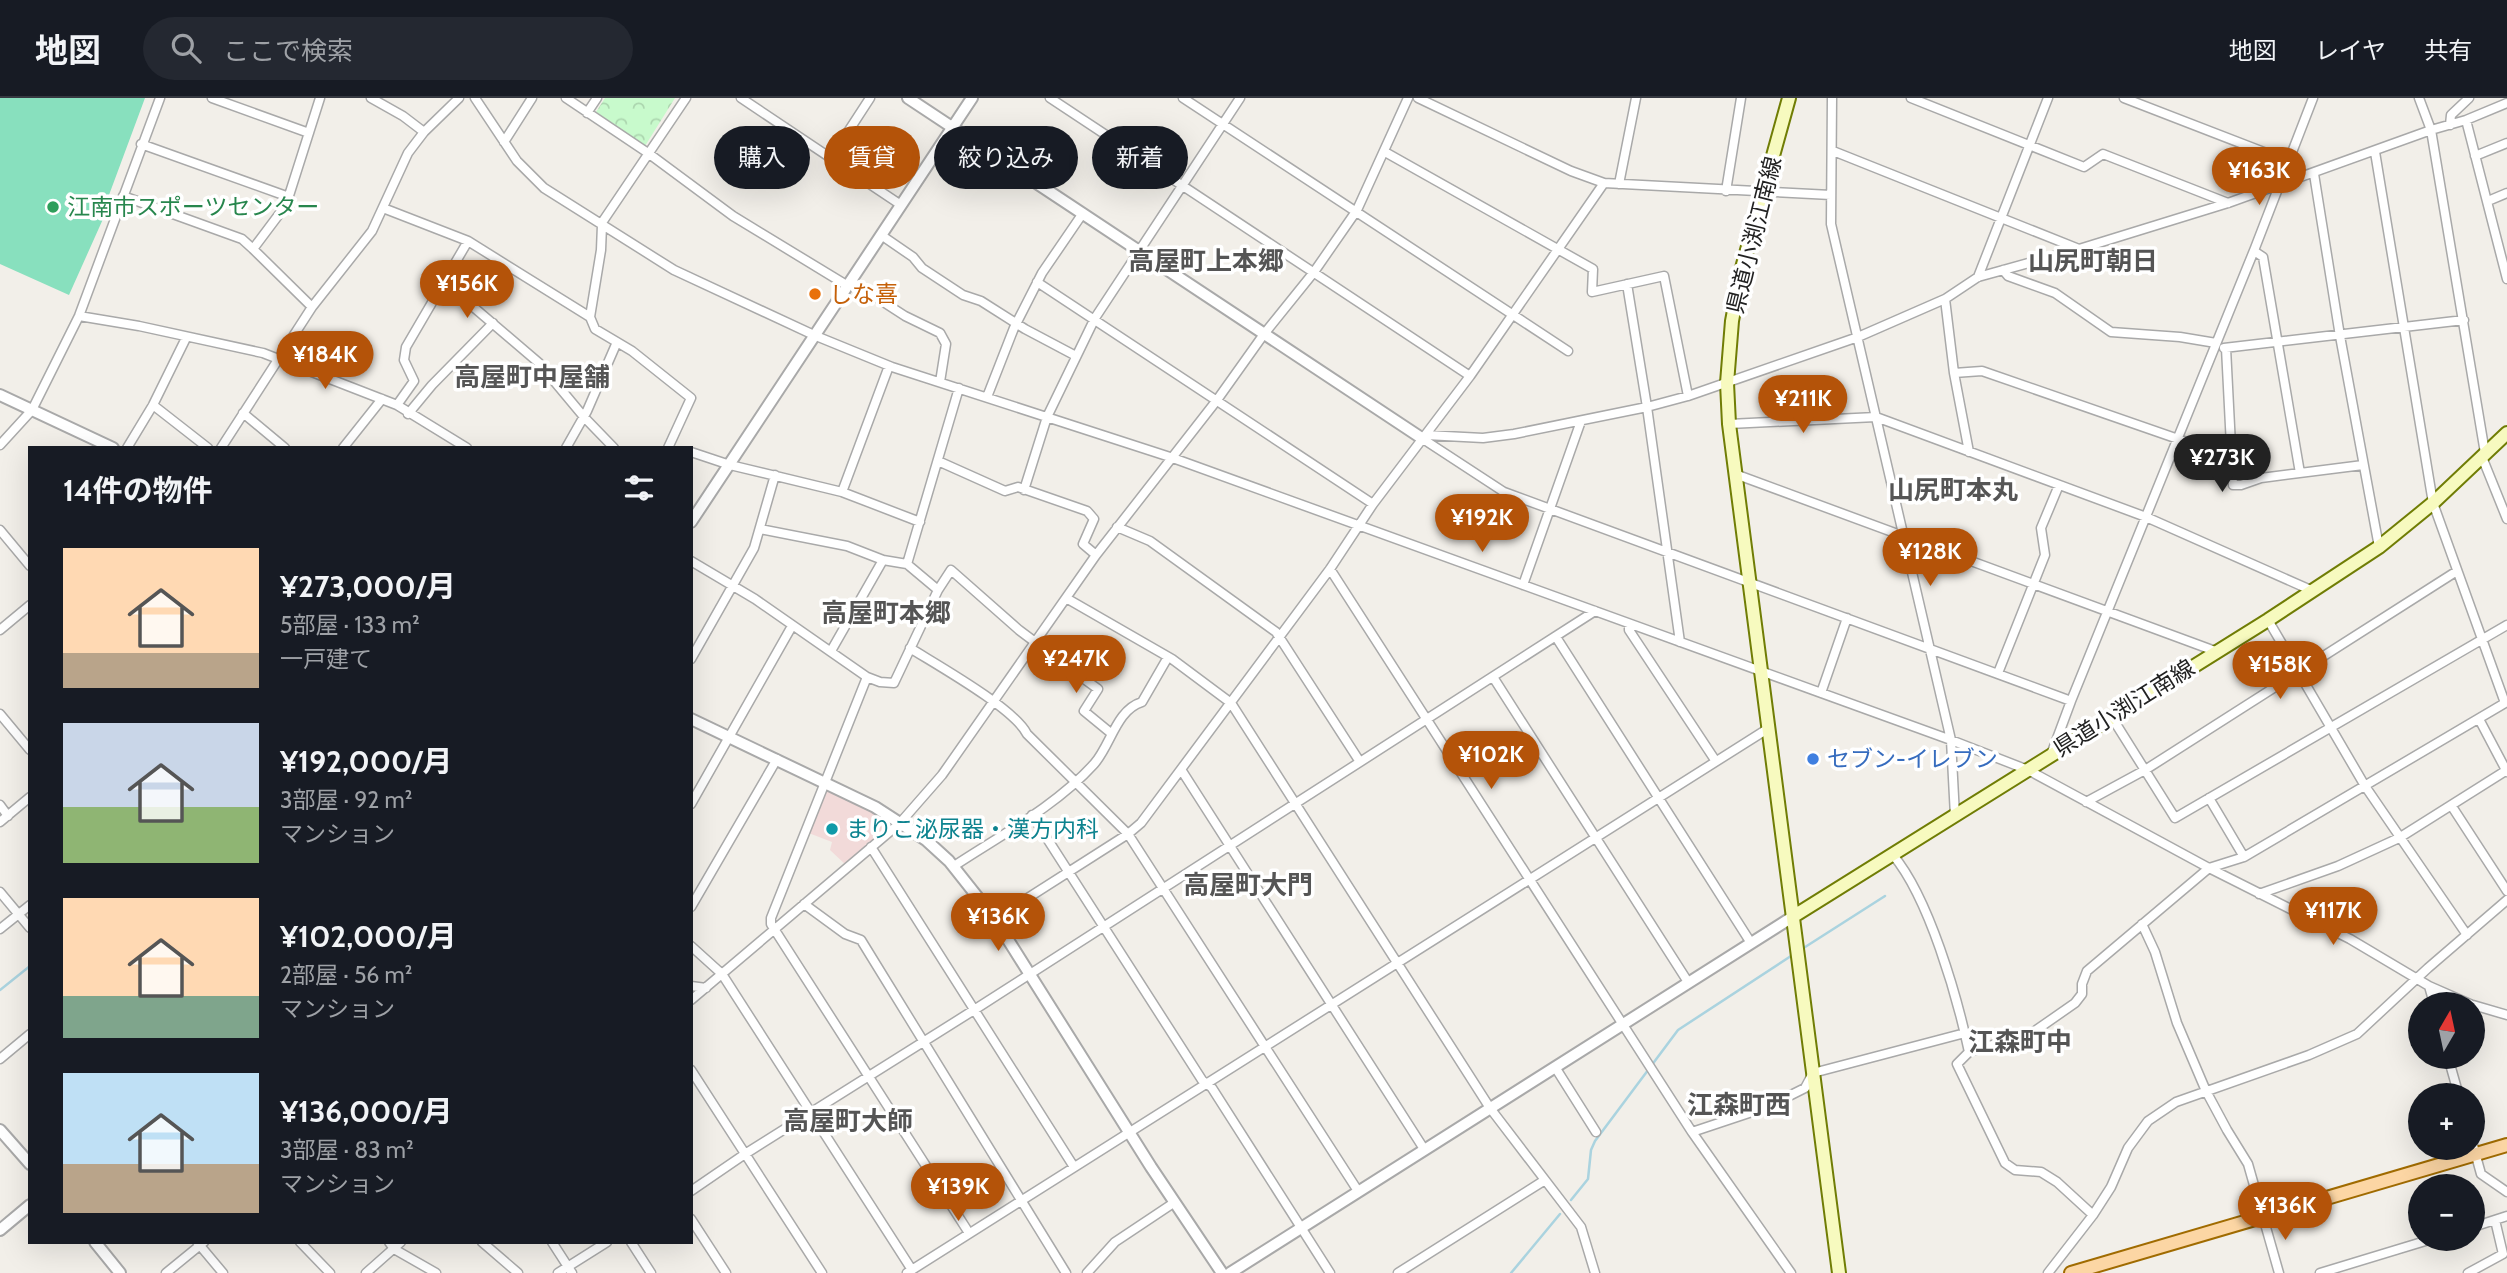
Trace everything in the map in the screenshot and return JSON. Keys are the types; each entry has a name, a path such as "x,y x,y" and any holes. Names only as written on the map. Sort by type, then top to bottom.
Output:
{"main road":[{"name":"県道小渕江南線","path":"1789,98 1742,268 1732,321 1727,383 1735,474 1838,1272"},
{"name":"県道小渕江南線","path":"1794,916 2379,547 2433,503 2507,433"},
{"path":"2485,1148 2507,1145"},
{"path":"2071,1273 2105,1268 2443,1160"}],"street":[{"path":"0,445 32,411 79,316 160,98"},
{"path":"212,98 309,133"},
{"path":"253,249 282,213 320,98"},
{"path":"371,98 424,132"},
{"path":"222,446 312,307 372,231 408,153 424,132 459,98"},
{"path":"475,98 517,161 544,188 674,270 816,336 889,366 1170,457 2028,770 2209,868 2350,939 2443,992"},
{"path":"504,142 532,98"},
{"path":"566,98 648,153 733,216 905,316 940,333 946,344 940,382"},
{"path":"587,113 597,98"},
{"path":"672,446 691,398 632,351 595,329 590,317 601,250 601,224 686,98"},
{"path":"741,98 824,153"},
{"path":"852,126 870,98"},
{"path":"908,98 951,126"},
{"path":"954,126 972,98"},
{"path":"1050,98 1093,126"},
{"path":"1183,98 1568,351"},
{"path":"1188,180 1240,98"},
{"path":"693,998 900,822 942,775 1096,555 1217,400 1357,211 1408,98"},
{"path":"1418,98 1571,171 1604,183 1831,195"},
{"path":"1619,184 1636,109 1636,98"},
{"path":"1726,191 1741,98"},
{"path":"1832,98 1831,224 1951,740 1955,816"},
{"path":"1911,98 2084,167 2103,154 2228,204"},
{"path":"1978,277 2048,98"},
{"path":"2124,98 2287,161"},
{"path":"2052,752 2313,98"},
{"path":"2419,98 2431,130 2484,455 2506,515"},
{"path":"2450,125 2451,115 2469,98"},
{"path":"1424,437 1483,438 1514,434 1688,396 1858,337 1945,299 1978,277 2228,204 2507,103"},
{"path":"2466,120 2507,279"},
{"path":"2475,156 2507,143"},
{"path":"141,144 289,197"},
{"path":"1833,151 2079,249"},
{"path":"1385,152 1592,268 1592,292 1664,276 1688,396"},
{"path":"2093,1215 2057,1182 2041,1172 2015,1170 2005,1163 1957,1064 1969,1052 2032,1033 2074,1003 2082,994 2082,984 2087,971 2209,868 2244,857 2505,703 2433,503 2375,152"},
{"path":"693,519 934,156"},
{"path":"2314,174 2340,336 2379,547"},
{"path":"995,919 1128,834 1141,822 1182,771 1330,569 1373,504 1470,376 1604,183"},
{"path":"877,189 901,205"},
{"path":"1047,189 1504,492 2071,701"},
{"path":"1024,490 1047,417 1095,318 1182,189"},
{"path":"1188,189 1470,376"},
{"path":"2488,201 2507,193"},
{"path":"123,196 242,239 312,307"},
{"path":"383,208 468,241 590,317"},
{"path":"987,397 1037,282 1083,213"},
{"path":"881,235 913,257 922,268 963,295 981,301 1076,356"},
{"path":"397,405 414,381 404,360 407,346 468,241"},
{"path":"2254,251 2263,257 2300,473"},
{"path":"2003,270 2008,276 2055,293 2110,332 2180,337 2226,348 2464,320"},
{"path":"444,282 539,363 612,446"},
{"path":"1037,282 1373,504"},
{"path":"1627,284 1680,642"},
{"path":"1945,299 1954,373 1969,452"},
{"path":"79,316 263,353 397,405 455,445"},
{"path":"408,414 432,385 493,323"},
{"path":"128,446 153,405 186,338"},
{"path":"567,446 584,417 617,342"},
{"path":"2226,348 2232,485 2241,485 2261,478 2363,465"},
{"path":"842,492 889,366"},
{"path":"1954,373 1982,371 2230,457"},
{"path":"907,564 959,388"},
{"path":"0,395 109,446"},
{"path":"345,446 382,400"},
{"path":"153,405 205,446"},
{"path":"243,413 283,446"},
{"path":"1729,424 1876,417 2146,517 2313,591"},
{"path":"1522,584 1581,421"},
{"path":"693,453 730,465 842,492 920,522"},
{"path":"938,461 1005,491 1014,487 1087,511 1094,519 1083,544 1096,555"},
{"path":"1735,474 1904,534 2215,651"},
{"path":"693,656 754,548 775,475"},
{"path":"1998,673 2045,555 2040,528 2059,485"},
{"path":"1118,527 1150,541 1276,632 1360,762"},
{"path":"760,529 847,545 883,560 907,564 938,590"},
{"path":"0,530 28,564"},
{"path":"831,651 883,560"},
{"path":"693,562 734,586 867,677 880,682 894,682 938,590 951,570 1035,642 1070,663 1076,673 1098,689 1084,711 1112,734"},
{"path":"1330,569 1692,1132 1791,1273"},
{"path":"2086,802 2145,770 2457,571"},
{"path":"1066,598 1168,657 1231,704 1490,1108 1581,1227 1595,1273"},
{"path":"0,630 28,608"},
{"path":"693,1190 1595,611"},
{"path":"1821,693 1847,618"},
{"path":"2267,620 2365,786 2467,935"},
{"path":"1629,624 1629,630 1715,760"},
{"path":"2111,716 2175,818 2507,625"},
{"path":"693,801 792,626"},
{"path":"1556,637 1751,943"},
{"path":"910,648 994,702 1024,728 1128,834 1357,1191"},
{"path":"954,866 1032,815 1077,781 1107,747 1112,734 1131,706 1142,702 1168,657"},
{"path":"867,677 771,918 771,924 970,1233"},
{"path":"1493,677 1688,982"},
{"path":"0,714 28,748"},
{"path":"2259,894 2337,866 2399,838 2507,771 2479,719"},
{"path":"693,720 875,807 926,840 954,866 995,919 1222,1273"},
{"path":"693,948 722,974 909,1271 1769,728"},
{"path":"693,904 777,759"},
{"path":"1182,771 1424,1149"},
{"path":"2210,798 2244,857"},
{"path":"0,822 28,799"},
{"path":"0,805 8,816"},
{"path":"2451,805 2507,891"},
{"path":"1032,815 1330,1273"},
{"path":"872,847 1074,1167"},
{"path":"1893,855 1906,870 1939,947 1969,1052"},
{"path":"0,892 28,926"},
{"path":"2048,1273 2111,1188 2128,1148 2148,1121 2176,1102 2286,1064 2357,1034 2507,900"},
{"path":"804,904 845,933 861,940 1066,1273"},
{"path":"0,929 28,906"},
{"path":"1230,1273 1794,916"},
{"path":"2142,924 2155,952 2177,1023 2206,1091 2248,1164 2279,1273"},
{"path":"693,986 706,988"},
{"path":"2429,986 2431,992"},
{"path":"2485,1009 2507,1015"},
{"path":"1692,1132 1767,1107 1805,1088 1814,1073 1965,1033"},
{"path":"0,1059 28,1040"},
{"path":"1555,1067 1596,1132"},
{"path":"693,1073 822,1273"},
{"path":"0,1130 28,1162"},
{"path":"2477,1160 2481,1174 2507,1192"},
{"path":"1398,1273 1545,1180"},
{"path":"1087,1273 1115,1242 1175,1202"},
{"path":"0,1230 28,1207"},
{"path":"2485,1223 2507,1216"},
{"path":"2468,1273 2503,1254 2495,1220"},
{"path":"693,1222 726,1273"},
{"path":"98,1244 120,1273"},
{"path":"166,1273 200,1244 223,1273"},
{"path":"302,1244 330,1273"},
{"path":"484,1244 519,1273"},
{"path":"553,1244 570,1270"},
{"path":"558,1273 570,1270 604,1244"},
{"path":"632,1244 650,1273"},
{"path":"371,1271 392,1246 436,1273"},
{"path":"2320,1273 2408,1246"}],"shaded area":[{"path":"825,784 897,822 846,865 830,850 832,842 806,832"}],"green space":[{"name":"江南市スポーツセンター","path":"0,98 145,98 109,195 103,219 69,295 0,264"},
{"path":"605,98 675,98 645,146 596,112"}],"waterway":[{"path":"1802,949 1885,896"},
{"path":"1571,1200 1588,1179 1591,1150 1595,1141 1678,1030 1794,954"},
{"path":"0,990 28,968"},
{"path":"1511,1273 1560,1214"}],"place":[{"name":"江南市スポーツセンター","path":"53,207"},
{"name":"しな喜","path":"815,294"},
{"name":"セブン-イレブン","path":"1813,759"},
{"name":"まりこ泌尿器・漢方内科","path":"832,829"}],"district":[{"name":"高屋町上本郷","path":"1206,261"},
{"name":"山尻町朝日","path":"2093,261"},
{"name":"高屋町中屋舗","path":"532,377"},
{"name":"山尻町本丸","path":"1953,490"},
{"name":"高屋町本郷","path":"886,613"},
{"name":"高屋町大門","path":"1248,885"},
{"name":"江森町中","path":"2020,1042"},
{"name":"江森町西","path":"1739,1105"},
{"name":"高屋町大師","path":"848,1121"}]}
